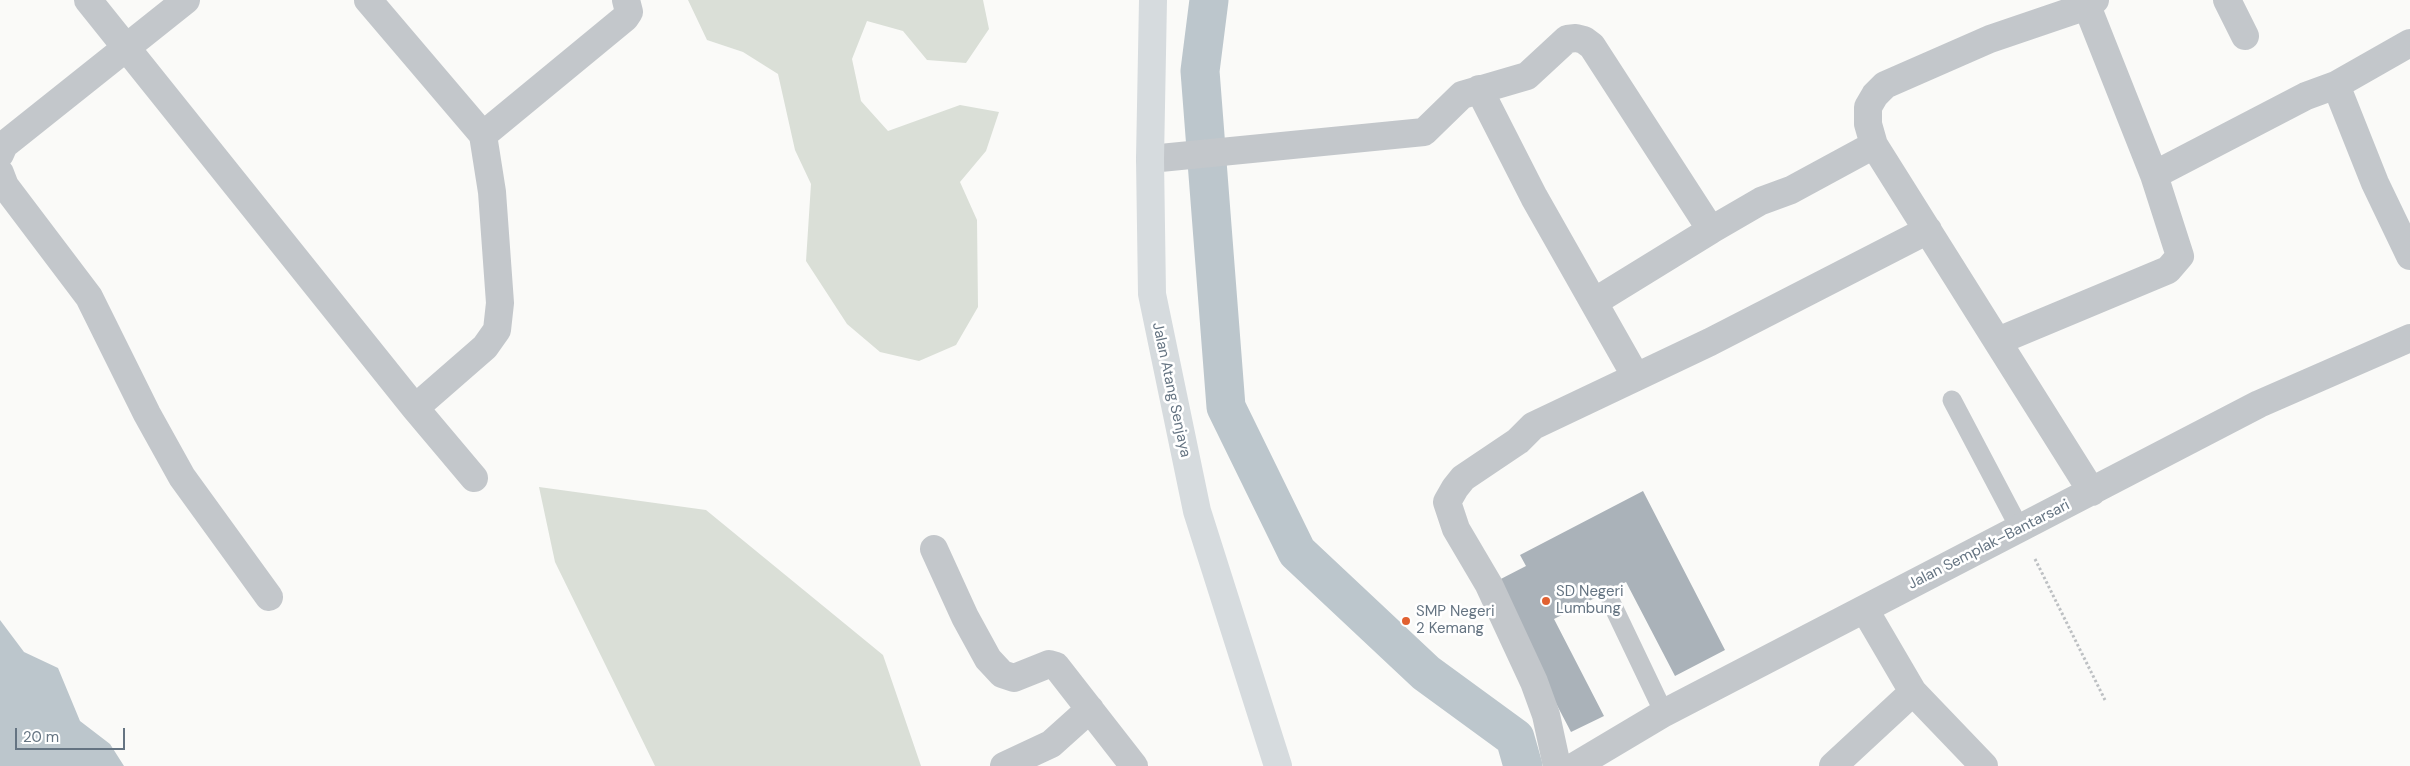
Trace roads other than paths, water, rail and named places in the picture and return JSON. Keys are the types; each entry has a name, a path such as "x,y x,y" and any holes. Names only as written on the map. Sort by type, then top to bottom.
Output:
{"main road":[{"name":"Jalan Atang Senjaya","path":"1153,0 1161,158 1152,294 1197,511 1278,766"}],"street":[{"path":"88,0 415,408 474,478"},
{"path":"0,154 4,145 186,0"},
{"path":"368,0 483,135 492,192 500,303 497,330 485,347 415,408"},
{"path":"483,135 625,18 629,12 626,0"},
{"path":"2227,0 2245,36"},
{"path":"1998,341 2168,270 2180,256 2154,175 2091,3 1990,39 1885,85 1875,95 1868,107 1868,124 1874,145 2092,492"},
{"path":"1161,158 1421,133 1458,98 1479,89 1527,76 1567,39 1584,40 1592,46 1711,230"},
{"path":"2154,175 2306,96 2336,85 2410,43"},
{"path":"2336,85 2375,183 2410,256"},
{"path":"1479,89 1534,197 1636,376"},
{"path":"1594,302 1762,201 1791,190 1874,145"},
{"path":"0,173 4,186 90,297 147,414 182,478 269,596"},
{"path":"1557,766 1546,714 1534,682 1489,585 1456,529 1447,502 1462,478 1518,441 1533,426 1710,342 1928,230"},
{"name":"Jalan Semplak–Bantarsari","path":"1575,766 1664,713 2259,404 2410,338"},
{"path":"934,549 965,618 988,659 997,669 1002,674 1014,678 1053,664 1065,676 1134,766"},
{"path":"1865,610 1913,692 1984,766"},
{"path":"1833,766 1913,692"},
{"path":"1004,766 1051,744 1090,709"}],"lane":[{"path":"1952,400 2020,529"},
{"path":"1611,602 1664,713"}],"waterway":[{"path":"1209,0 1200,71 1226,407 1297,552 1426,673 1515,738 1523,766"}],"place":[{"name":"SD Negeri Lumbung","path":"1546,601"},
{"name":"SMP Negeri 2 Kemang","path":"1406,621"}]}
